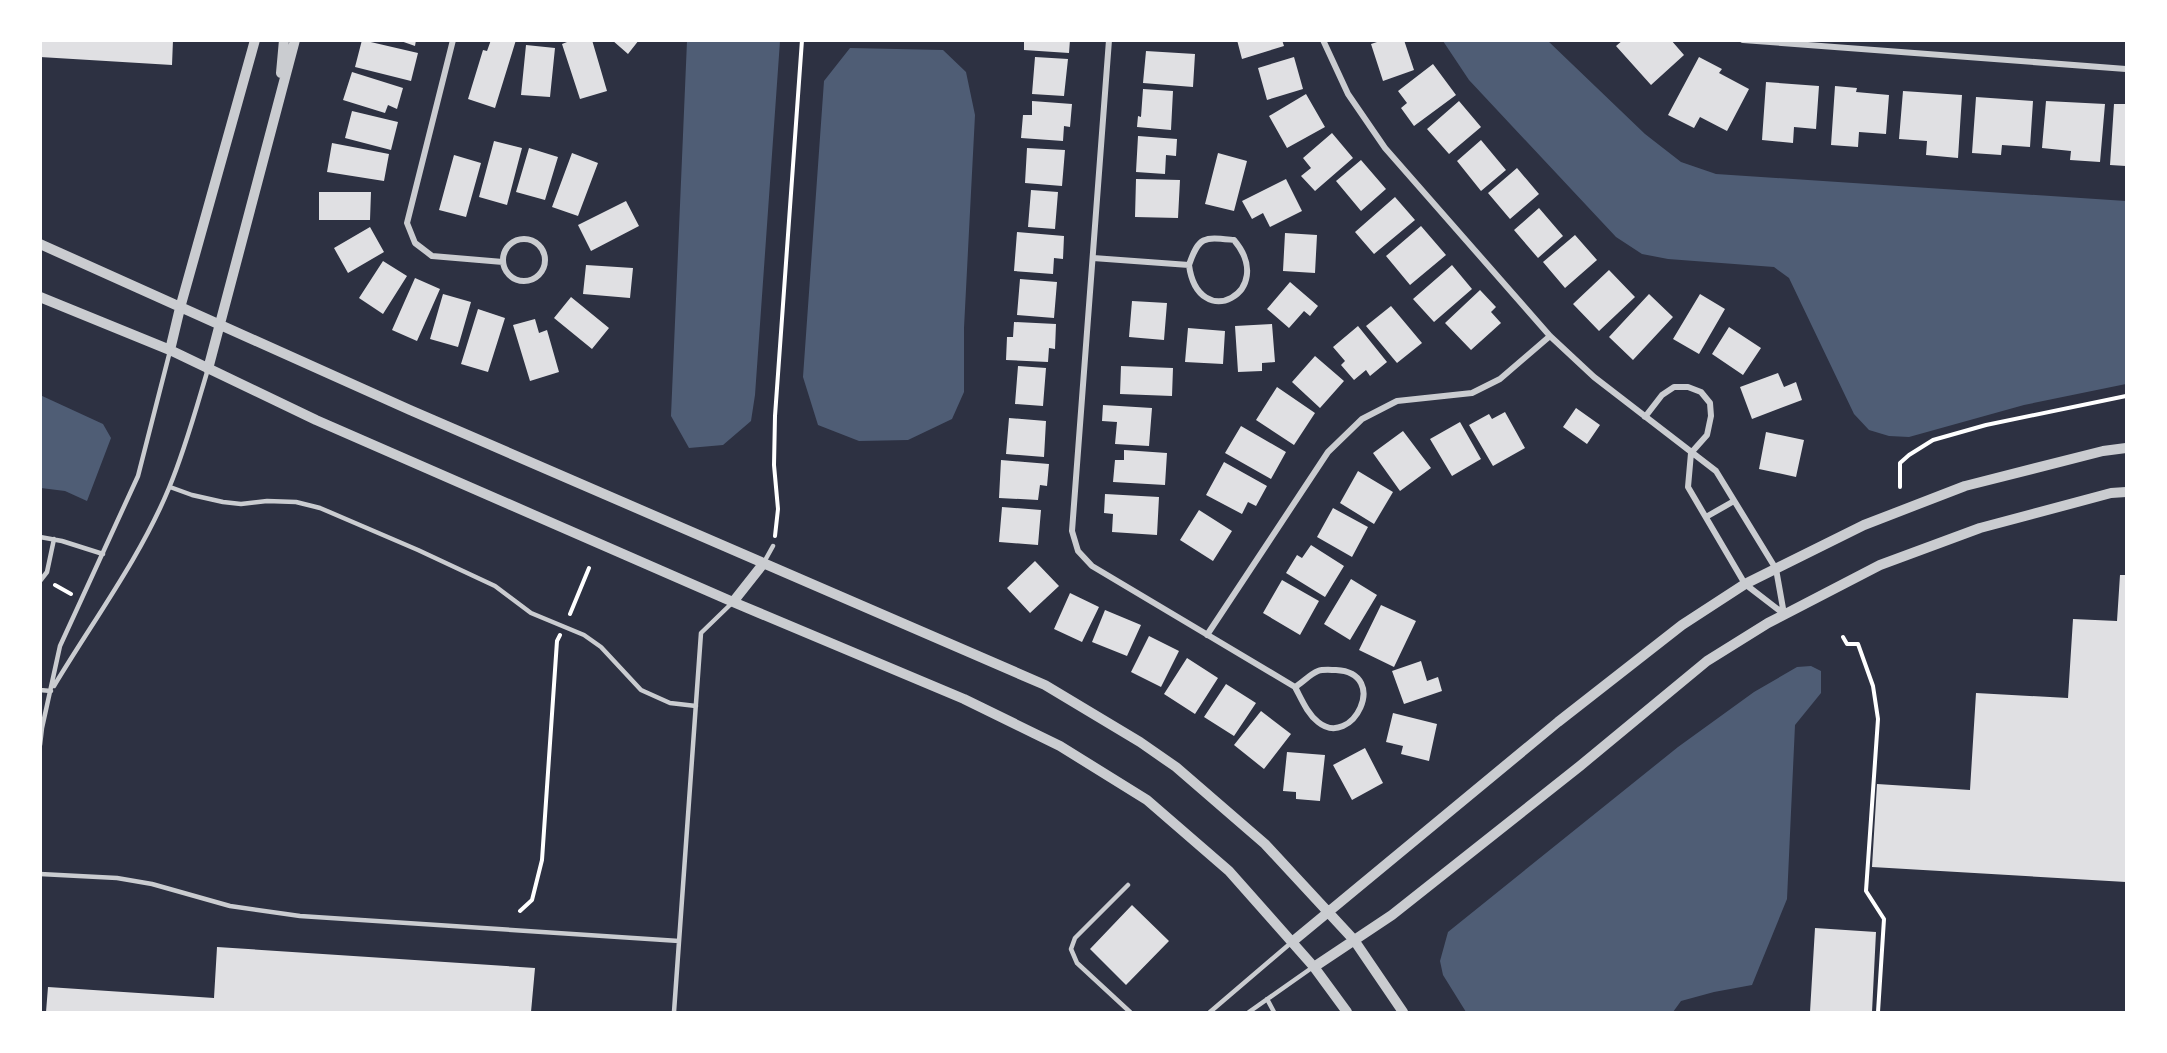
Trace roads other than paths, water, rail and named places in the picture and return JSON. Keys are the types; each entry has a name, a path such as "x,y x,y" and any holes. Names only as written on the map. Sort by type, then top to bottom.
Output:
{"street":[{"path":"170,350 255,40"},
{"path":"279,103 284,40"},
{"path":"208,369 295,40"},
{"path":"453,40 406,223 415,243 432,256 503,262"},
{"path":"1108,40 1072,531 1078,551 1092,566 1295,687 1308,712 1320,724 1327,727 1341,727 1356,718 1362,707 1364,695 1361,682 1352,673 1342,670 1318,671 1295,687"},
{"path":"1323,40 1348,94 1385,148 1550,336 1594,377 1716,471 1776,569 1784,614"},
{"path":"1743,40 2127,69"},
{"path":"1207,238 1234,240 1242,250 1248,266 1248,279 1243,288 1230,299 1214,301 1202,296 1196,290 1191,280 1189,265 1196,246 1207,238"},
{"path":"522,239 540,246 545,260 540,274 528,281 520,281 508,274 503,262 506,249 510,244 522,239"},
{"path":"40,244 220,326 1045,685 1140,741 1176,767 1265,843 1354,940 1403,1012"},
{"path":"1093,258 1189,265"},
{"path":"40,297 170,350 316,420 733,602 963,699 1060,746 1146,800 1229,871 1314,967 1347,1012"},
{"path":"1208,634 1328,452 1362,419 1397,401 1472,393 1500,379 1550,336"},
{"path":"1645,417 1662,395 1674,387 1688,387 1701,392 1710,403 1711,416 1707,435 1690,453 1688,487 1745,584 1784,614"},
{"path":"1292,942 1549,730 1673,632 1745,584 1864,525 1965,486 2103,451 2127,448"},
{"path":"1314,967 1392,915 1563,780 1707,661 1784,614 1880,565 1980,528 2111,493 2127,492"},
{"path":"1706,517 1734,501"},
{"path":"733,602 763,564"}],"lane":[{"path":"40,745 60,646 138,476 158,407 170,350"},
{"path":"51,691 111,597 154,520 170,487 208,369"},
{"path":"170,487 223,502 241,504 267,501 296,502 320,508 495,586 531,613 584,635 600,647 641,690 670,703 696,706"},
{"path":"40,537 103,554"},
{"path":"40,580 47,572 54,539"},
{"path":"763,564 773,546"},
{"path":"675,1012 701,633 733,602"},
{"path":"40,690 51,691"},
{"path":"40,874 117,878 152,884 230,906 300,916 679,941"},
{"path":"1128,885 1074,938 1071,949 1077,963 1130,1012"},
{"path":"1210,1012 1292,942"},
{"path":"1249,1012 1314,967"},
{"path":"1267,999 1274,1012"}],"water":[{"path":"687,41 780,41 755,395 751,421 723,445 689,448 671,416"},
{"path":"1443,41 1548,41 1645,134 1681,162 1716,174 2126,201 2126,384 2024,405 1909,437 1889,436 1869,430 1854,414 1789,278 1774,267 1668,259 1642,254 1616,237 1469,80"},
{"path":"850,48 943,50 966,72 975,115 964,328 964,392 952,419 908,440 859,441 818,425 803,377 824,81"},
{"path":"40,395 103,424 111,438 87,501 65,491 41,488"},
{"path":"1811,666 1821,671 1821,693 1795,725 1787,899 1752,985 1681,1001 1673,1012 1466,1012 1443,975 1440,961 1448,932 1678,747 1754,692 1797,667"}]}
